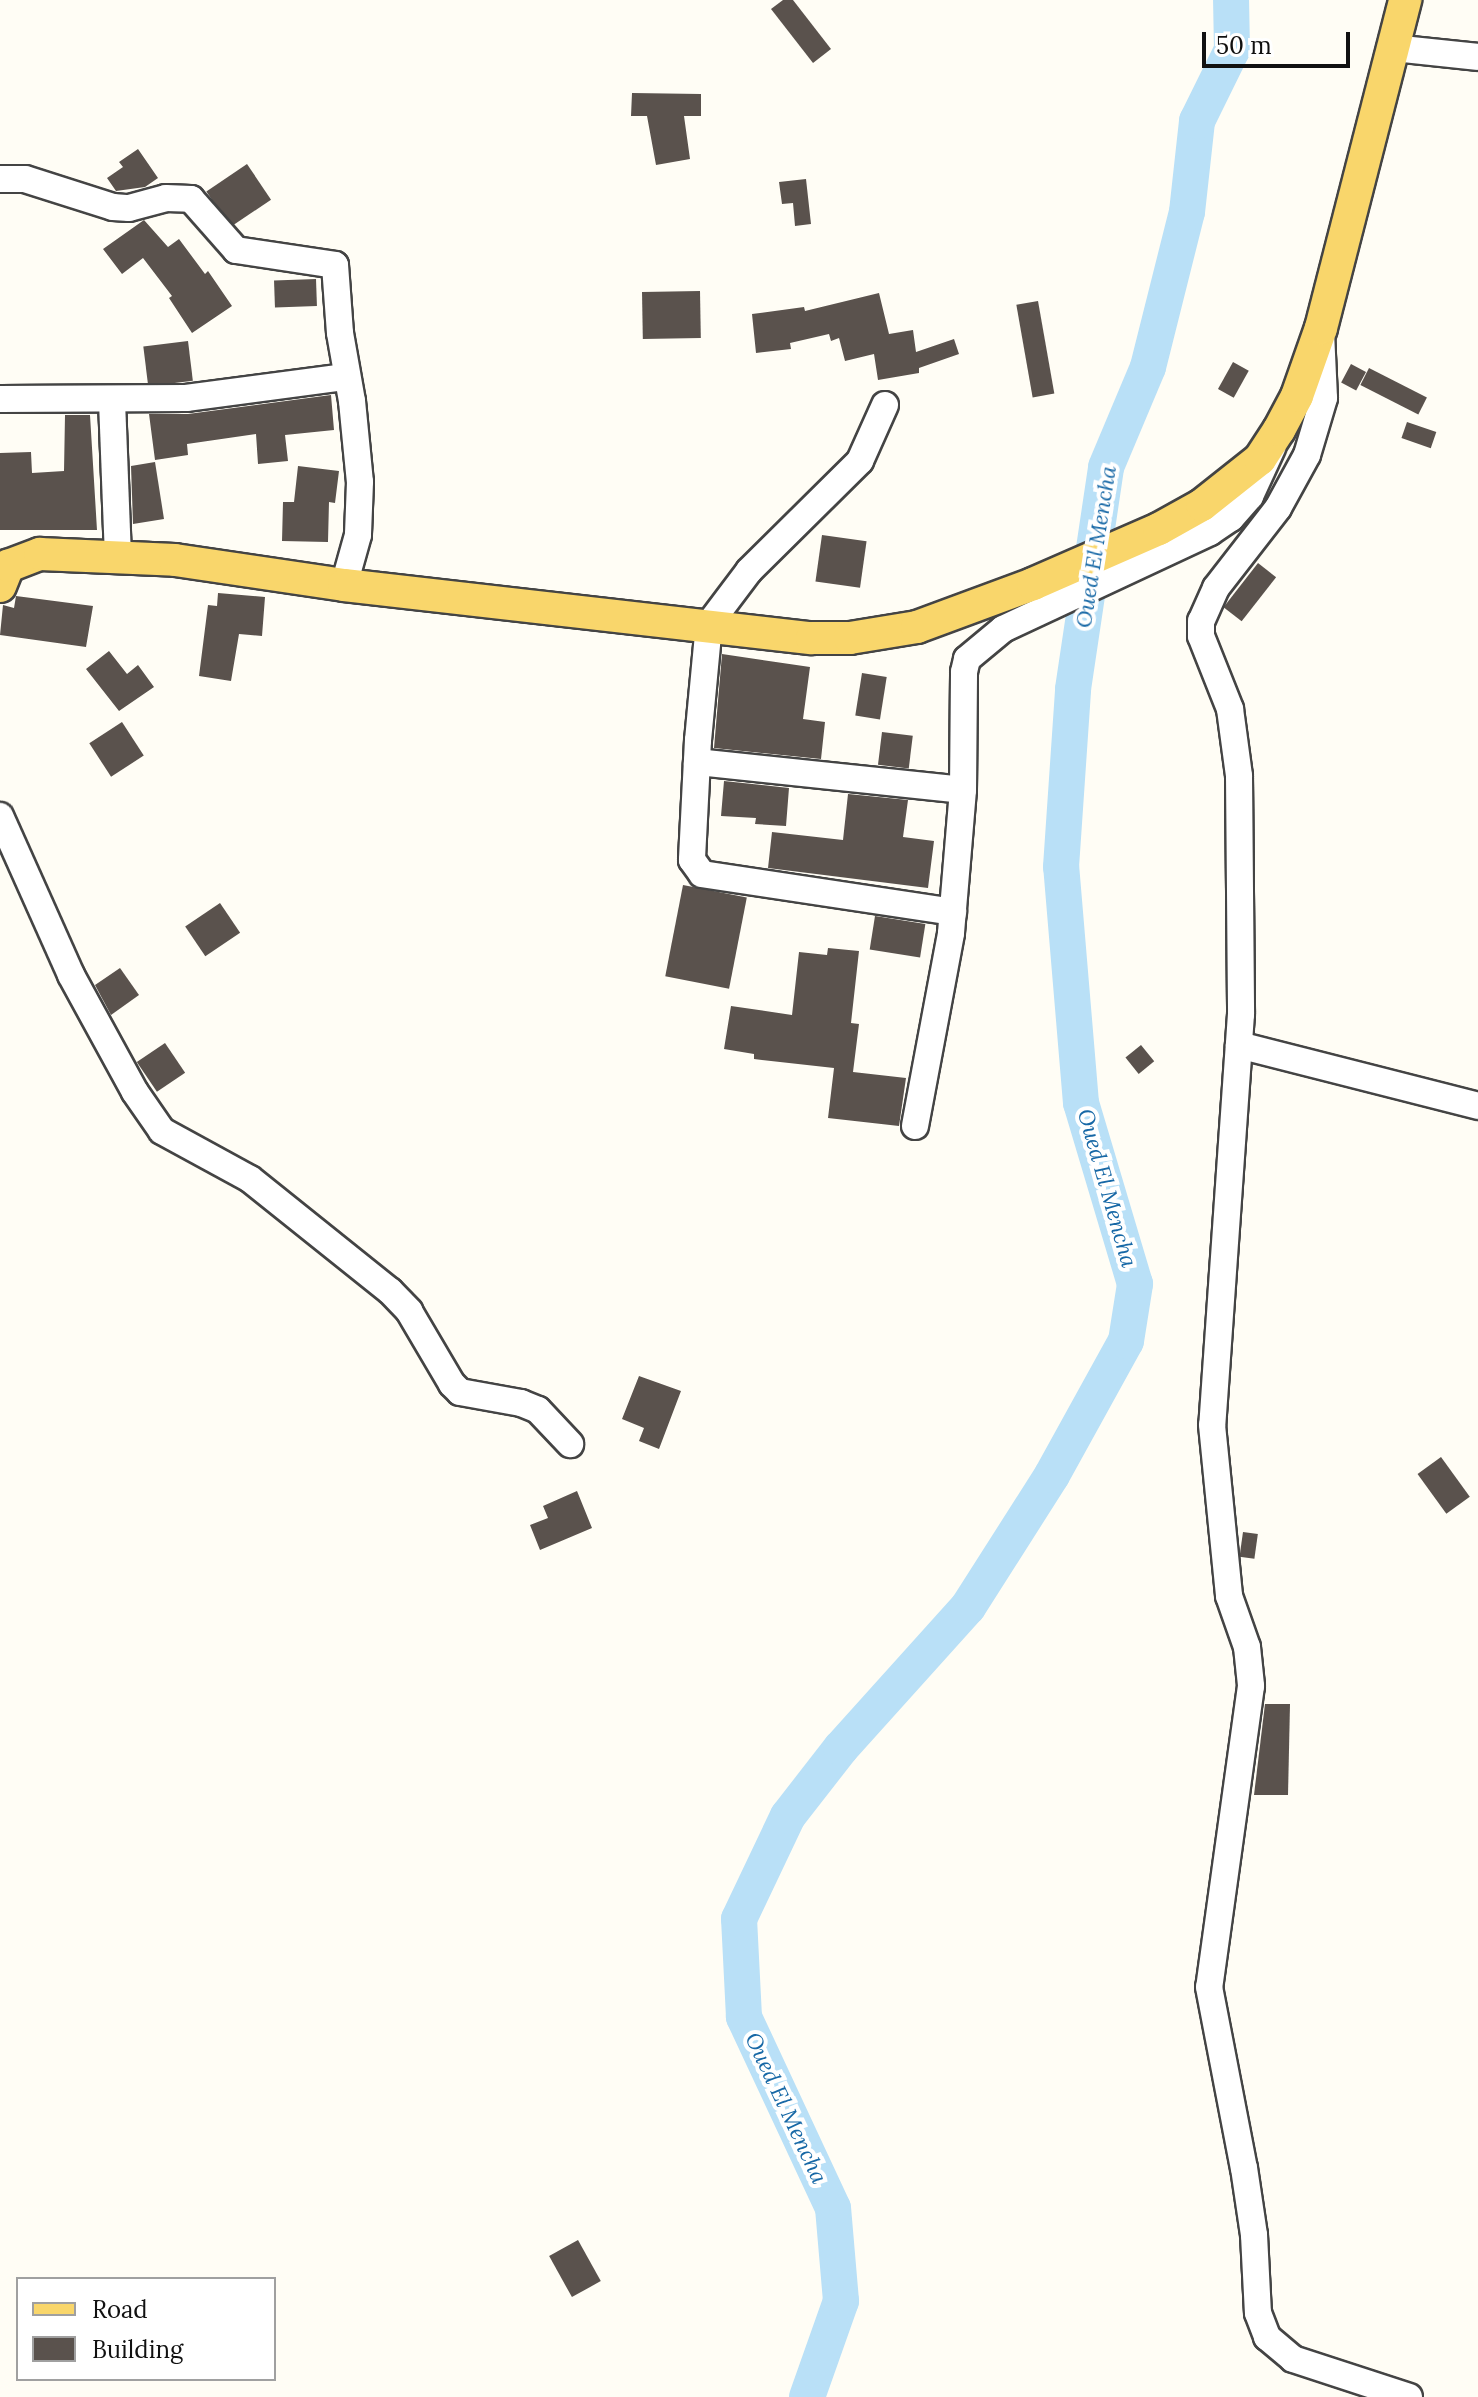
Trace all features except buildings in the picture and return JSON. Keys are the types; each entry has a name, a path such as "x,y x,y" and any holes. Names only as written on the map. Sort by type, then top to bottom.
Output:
{"main road":[{"path":"3,573 52,553 175,560 344,585 812,638 850,638 1037,598 1164,541 1260,459 1279,430 1297,396 1321,328 1405,0"}],"street":[{"path":"1393,48 1478,57"},
{"path":"0,179 25,179 113,207 129,208 166,198 191,199 236,250 333,263 337,271 346,377 358,451 360,513 344,585"},
{"path":"1321,328 1324,398 1307,455 1278,508 1216,588 1201,621 1201,636 1230,709 1239,776 1239,1045 1212,1425 1229,1596 1247,1647 1251,1686 1228,1865 1209,1974 1210,2001 1244,2168 1254,2235 1258,2313 1267,2337 1293,2359 1409,2397"},
{"path":"0,399 112,401 186,398 263,385 346,377"},
{"path":"112,401 118,557"},
{"path":"885,405 860,461 749,571 709,624 692,860 702,874 953,912"},
{"path":"915,1126 953,912 963,790 964,672 967,659 984,641 1037,598"},
{"path":"697,762 963,790"},
{"path":"0,816 64,962 135,1092 162,1131 193,1151 250,1179 390,1291 409,1311 450,1381 460,1392 521,1403 538,1410 570,1444"},
{"path":"1239,1045 1478,1106"}],"waterway":[{"name":"Oued El Mencha","path":"807,2397 841,2301 833,2208 744,2017 739,1919 788,1816 841,1748 968,1607 1052,1475 1126,1341 1135,1284 1081,1103 1061,867 1073,689 1106,467 1148,367 1187,212 1197,121 1232,50 1231,0"}]}
